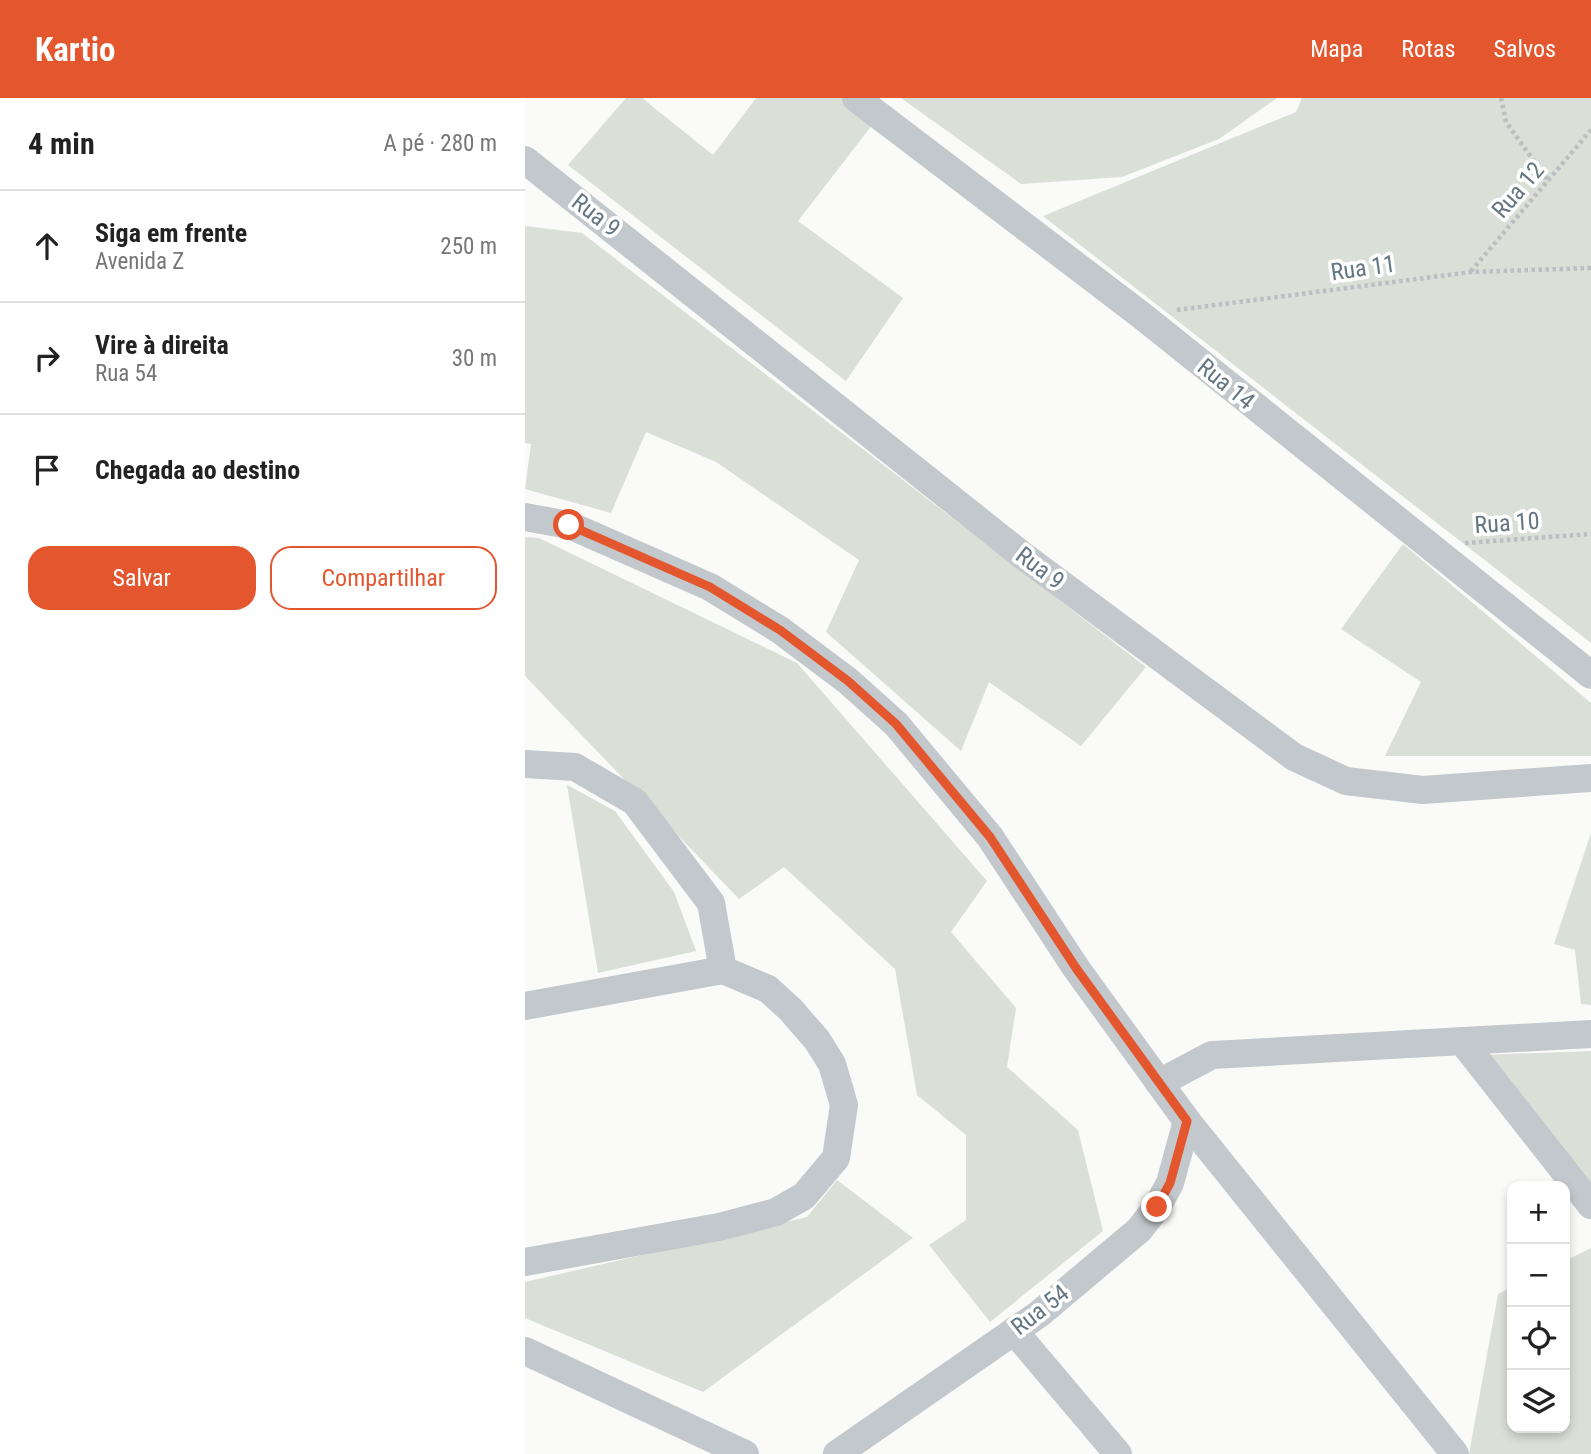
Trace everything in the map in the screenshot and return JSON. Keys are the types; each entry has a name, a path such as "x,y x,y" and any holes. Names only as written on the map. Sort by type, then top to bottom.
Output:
{"street":[{"name":"Rua 14","path":"856,98 951,173 1141,315 1426,546 1591,675"},
{"name":"Rua 9","path":"525,160 1022,555 1294,757 1346,781 1423,790 1591,778"},
{"path":"525,188 554,183"},
{"path":"525,517 569,525 710,587 780,630 848,681 896,724 990,837 1076,968 1187,1121 1455,1454"},
{"path":"525,764 575,767 635,802 712,903 723,970"},
{"path":"525,1006 723,970 768,989 817,1040 832,1063 844,1105 836,1158 804,1196 776,1212 719,1227 525,1262"},
{"path":"1159,1083 1212,1055 1591,1034"},
{"path":"1462,1041 1591,1205"},
{"name":"Rua 54","path":"837,1454 1014,1331 1139,1230 1157,1207 1170,1183 1187,1121"},
{"path":"1014,1331 1118,1454"},
{"path":"525,1350 745,1454"}],"path":[{"path":"1501,98 1506,122 1549,182"},
{"name":"Rua 12","path":"1471,272 1591,130"},
{"name":"Rua 11","path":"1141,315 1471,272 1591,268"},
{"name":"Rua 10","path":"1426,546 1591,534"}],"shaded area":[{"path":"626,98 642,98 713,155 756,98 848,98 879,116 798,221 903,298 846,381 568,165"},
{"path":"901,98 1277,98 1219,139 1122,177 1021,184"},
{"path":"1302,98 1591,98 1591,643 1043,216 1296,112"},
{"path":"525,226 582,233 1146,667 1081,746 989,682 961,751 826,632 859,560 716,462 646,432 611,513 525,489 531,444 525,443"},
{"path":"525,537 539,538 797,663 987,881 951,932 1016,1008 1007,1067 1078,1130 1103,1231 990,1322 929,1245 966,1220 966,1135 917,1095 895,969 784,867 739,899 525,676"},
{"path":"1403,544 1591,703 1591,756 1385,756 1421,682 1341,629"},
{"path":"567,785 615,811 674,892 696,951 598,973"},
{"path":"1591,833 1591,1005 1581,1004 1575,950 1554,944"},
{"path":"1591,1051 1591,1188 1480,1055"},
{"path":"837,1180 913,1238 703,1392 525,1318 525,1282 807,1217"},
{"path":"1591,1248 1591,1454 1469,1454 1498,1294 1507,1290 1507,1433 1570,1433 1570,1258"}],"route":[{"path":"569,525 710,587 780,630 848,681 896,724 943,778 990,837 1076,968 1187,1121 1170,1183 1157,1207"}]}
